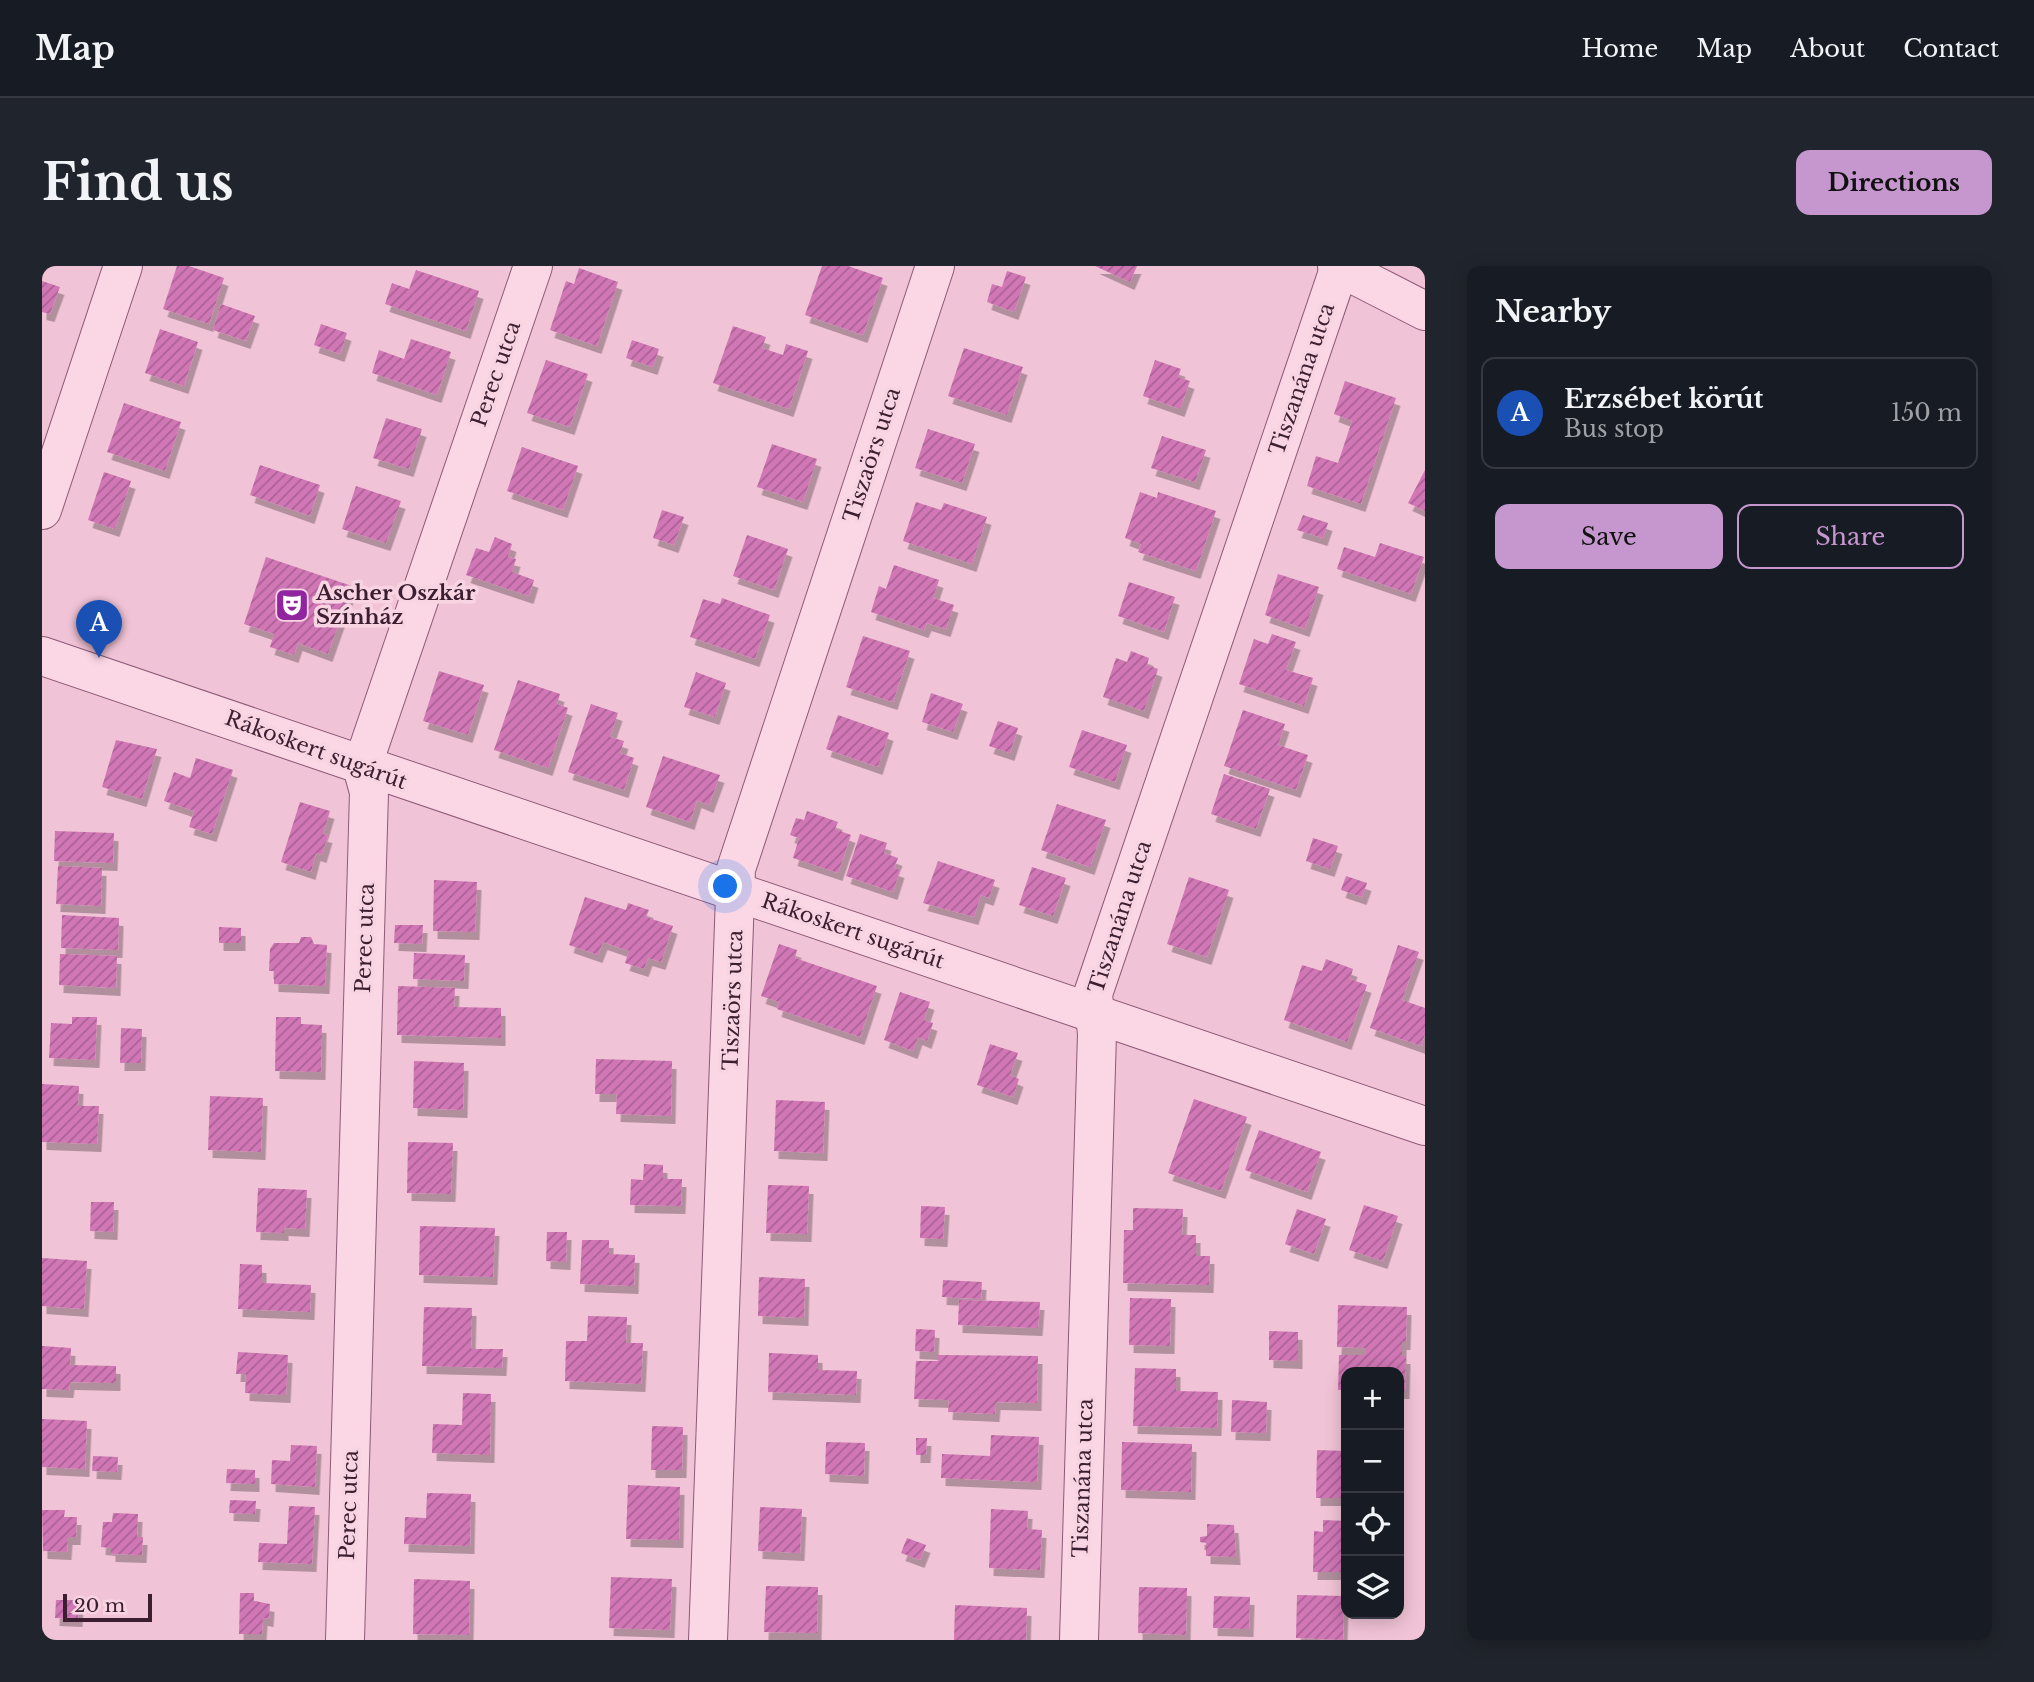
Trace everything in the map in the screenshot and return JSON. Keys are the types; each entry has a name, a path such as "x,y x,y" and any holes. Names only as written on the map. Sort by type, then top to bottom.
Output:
{"street":[{"path":"42,510 123,266"},
{"name":"Perec utca","path":"345,1640 369,792 362,767 533,266"},
{"name":"Tiszaörs utca","path":"708,1640 735,891 741,847 935,266"},
{"path":"1339,266 1425,311"},
{"name":"Tiszanána utca","path":"1079,1640 1097,1034 1092,1012 1093,994 1339,266"},
{"name":"Rákoskert sugárút","path":"42,656 166,696 362,767 1425,1126"}],"building":[{"path":"177,266 189,266 224,278 209,324 163,309"},
{"path":"822,266 848,266 883,278 863,335 805,315"},
{"path":"1095,266 1137,266 1130,282"},
{"path":"579,268 618,282 597,346 550,330 566,281 574,284"},
{"path":"416,270 479,291 466,331 385,304 392,283 409,289"},
{"path":"1007,271 1026,277 1014,312 987,302 992,284 1002,287"},
{"path":"42,281 60,287 50,314 42,312"},
{"path":"221,304 255,316 246,341 213,330"},
{"path":"321,324 347,333 340,354 314,345"},
{"path":"733,326 766,337 762,348 783,355 786,344 808,351 789,409 713,383"},
{"path":"160,329 198,342 184,386 145,373"},
{"path":"411,339 451,352 437,395 372,373 379,350 404,359"},
{"path":"632,340 659,349 653,367 626,358"},
{"path":"964,348 1023,367 1007,415 948,396"},
{"path":"546,360 588,374 570,427 527,413"},
{"path":"1155,360 1181,369 1178,377 1190,381 1180,409 1143,396"},
{"path":"1345,381 1396,398 1361,504 1307,486 1316,456 1338,463 1352,421 1334,414"},
{"path":"124,403 181,422 165,471 107,452"},
{"path":"386,418 422,429 409,469 373,458"},
{"path":"928,429 975,444 962,483 915,468"},
{"path":"1162,436 1206,450 1195,482 1151,468"},
{"path":"772,444 817,459 803,502 757,487"},
{"path":"522,447 578,466 563,510 507,491"},
{"path":"260,465 320,485 310,516 250,495"},
{"path":"1425,470 1425,511 1408,503"},
{"path":"104,472 131,481 115,529 88,520"},
{"path":"356,486 401,501 386,543 342,529"},
{"path":"1140,492 1157,498 1158,492 1216,511 1196,571 1138,552 1141,544 1125,538"},
{"path":"916,502 941,510 944,503 987,517 972,564 903,541"},
{"path":"662,510 684,517 674,545 653,538"},
{"path":"1303,515 1328,523 1323,538 1297,530"},
{"path":"747,535 788,549 774,590 733,576"},
{"path":"495,537 512,544 508,557 516,559 512,572 534,580 529,596 466,575 476,548 489,552"},
{"path":"1380,543 1424,557 1411,594 1337,569 1344,547 1375,557"},
{"path":"266,557 352,586 328,654 298,643 294,655 270,647 274,634 244,624"},
{"path":"894,565 939,580 933,598 954,605 946,629 927,623 924,630 871,612 879,586 886,589"},
{"path":"1278,574 1319,587 1305,629 1265,615"},
{"path":"1129,582 1175,597 1164,632 1118,616"},
{"path":"722,598 770,615 755,659 690,637 703,599 720,604"},
{"path":"1272,634 1296,642 1286,670 1313,678 1304,706 1239,684 1254,639 1268,644"},
{"path":"863,636 910,651 893,702 846,687"},
{"path":"1131,651 1149,658 1147,665 1158,669 1144,711 1103,697 1116,658 1127,662"},
{"path":"439,671 484,685 468,735 423,721"},
{"path":"696,672 726,683 715,717 684,707"},
{"path":"518,680 560,694 557,704 568,708 548,768 494,750"},
{"path":"931,693 963,704 953,732 922,722"},
{"path":"591,704 618,713 610,737 624,741 620,753 634,758 624,790 568,772"},
{"path":"1243,710 1285,724 1278,745 1308,755 1296,790 1224,766"},
{"path":"838,715 889,733 878,767 826,749"},
{"path":"998,721 1018,728 1010,753 989,746"},
{"path":"1082,730 1127,745 1115,782 1069,767"},
{"path":"116,740 157,749 142,799 102,787"},
{"path":"663,756 720,775 709,805 697,800 690,822 646,807"},
{"path":"196,758 233,770 212,834 189,827 194,811 164,801 174,772 190,778"},
{"path":"1224,774 1270,789 1256,829 1211,814"},
{"path":"300,802 330,811 323,834 328,835 322,855 316,853 311,872 281,862"},
{"path":"1057,804 1106,820 1090,867 1041,850"},
{"path":"807,811 838,822 835,829 851,835 838,873 793,858 799,838 790,835 796,818 804,820"},
{"path":"55,831 114,833 113,863 54,861"},
{"path":"860,834 887,843 884,853 898,858 894,868 900,870 893,892 846,876"},
{"path":"1313,838 1338,846 1330,869 1306,861"},
{"path":"938,861 995,880 989,898 981,895 974,917 923,903"},
{"path":"58,866 102,868 101,906 56,904"},
{"path":"1032,867 1066,878 1053,916 1019,905"},
{"path":"1346,876 1367,883 1362,897 1341,890"},
{"path":"1189,877 1229,890 1207,957 1167,944"},
{"path":"434,880 477,882 475,932 433,931"},
{"path":"585,897 626,910 628,903 649,910 646,917 673,926 661,962 648,958 644,969 625,963 629,951 603,942 598,955 569,945"},
{"path":"62,915 119,918 118,950 61,948"},
{"path":"395,925 423,925 422,944 394,943"},
{"path":"219,927 241,928 241,943 219,943"},
{"path":"301,937 311,937 314,944 327,945 325,986 274,984 274,971 269,971 270,949 274,943 299,943"},
{"path":"779,944 797,950 795,958 877,986 860,1037 777,1009 779,1002 761,996"},
{"path":"1398,945 1419,952 1402,1000 1425,1008 1425,1034 1421,1046 1370,1028"},
{"path":"414,953 465,955 464,981 413,979"},
{"path":"60,954 117,956 116,988 59,985"},
{"path":"1326,959 1353,969 1350,979 1367,985 1347,1042 1284,1020 1302,965 1322,971"},
{"path":"398,986 455,988 454,1007 501,1008 501,1038 397,1035"},
{"path":"900,992 930,1002 924,1020 933,1023 927,1041 918,1037 913,1051 884,1040"},
{"path":"72,1017 97,1017 95,1060 49,1058 51,1023 72,1024"},
{"path":"276,1017 301,1017 301,1024 322,1025 321,1072 275,1071"},
{"path":"121,1028 142,1029 141,1063 120,1063"},
{"path":"990,1044 1018,1053 1010,1075 1019,1079 1013,1097 977,1085"},
{"path":"596,1059 672,1061 671,1116 616,1114 617,1094 595,1094"},
{"path":"414,1061 464,1063 463,1110 413,1108"},
{"path":"42,1084 79,1086 78,1106 99,1106 97,1144 42,1142"},
{"path":"210,1096 263,1098 261,1152 208,1150"},
{"path":"1194,1099 1247,1117 1221,1191 1168,1173"},
{"path":"776,1100 825,1102 823,1153 774,1151"},
{"path":"1259,1130 1321,1152 1307,1192 1245,1170"},
{"path":"408,1142 453,1143 451,1194 407,1193"},
{"path":"644,1164 663,1165 663,1179 682,1179 681,1206 630,1205 631,1179 643,1180"},
{"path":"768,1185 809,1186 807,1234 766,1233"},
{"path":"258,1188 307,1190 305,1229 284,1228 284,1233 256,1232"},
{"path":"91,1202 114,1202 113,1232 90,1231"},
{"path":"1364,1205 1398,1216 1383,1261 1349,1250"},
{"path":"921,1206 945,1207 943,1239 920,1238"},
{"path":"1133,1208 1183,1209 1182,1235 1196,1235 1196,1256 1210,1256 1209,1285 1123,1283 1124,1230 1133,1230"},
{"path":"1297,1209 1326,1219 1314,1254 1285,1244"},
{"path":"420,1226 495,1228 493,1277 419,1275"},
{"path":"547,1232 567,1232 566,1262 546,1261"},
{"path":"582,1240 609,1240 609,1254 635,1255 634,1286 580,1284"},
{"path":"42,1258 87,1261 84,1309 42,1306"},
{"path":"240,1264 262,1265 262,1283 311,1285 310,1312 238,1309"},
{"path":"759,1277 805,1279 804,1318 758,1316"},
{"path":"943,1280 982,1282 981,1299 942,1297"},
{"path":"1130,1298 1171,1299 1170,1346 1129,1345"},
{"path":"959,1300 1040,1302 1038,1328 958,1325"},
{"path":"1338,1305 1407,1307 1406,1342 1402,1342 1402,1356 1406,1356 1405,1391 1404,1367 1341,1367 1341,1390 1338,1390 1339,1355 1366,1355 1366,1348 1337,1347"},
{"path":"424,1307 472,1308 471,1349 503,1349 502,1368 422,1366"},
{"path":"588,1316 627,1317 626,1343 643,1343 641,1384 565,1381 566,1341 587,1341"},
{"path":"916,1329 935,1330 934,1352 915,1351"},
{"path":"1269,1331 1298,1332 1298,1361 1269,1360"},
{"path":"42,1346 71,1348 70,1365 116,1366 116,1383 70,1382 69,1390 42,1389"},
{"path":"238,1352 288,1355 286,1395 245,1393 246,1374 236,1374"},
{"path":"769,1353 818,1355 818,1370 857,1371 856,1395 768,1392"},
{"path":"938,1355 1038,1356 1037,1403 996,1402 995,1414 948,1412 949,1400 914,1399 916,1361 938,1361"},
{"path":"1135,1368 1176,1369 1176,1391 1218,1392 1217,1428 1133,1426"},
{"path":"463,1393 491,1394 490,1455 432,1453 433,1424 462,1425"},
{"path":"1232,1400 1267,1402 1266,1433 1231,1432"},
{"path":"42,1419 87,1421 85,1469 42,1467"},
{"path":"652,1426 683,1427 682,1470 651,1470"},
{"path":"991,1435 1039,1437 1037,1482 941,1478 942,1454 990,1456"},
{"path":"916,1438 927,1438 926,1455 916,1455"},
{"path":"826,1442 865,1443 864,1476 825,1474"},
{"path":"1122,1442 1192,1444 1191,1492 1121,1490"},
{"path":"291,1445 317,1446 315,1487 271,1484 272,1460 290,1461"},
{"path":"1317,1450 1341,1451 1341,1498 1316,1498"},
{"path":"93,1456 118,1457 117,1472 92,1471"},
{"path":"227,1469 255,1470 255,1484 226,1483"},
{"path":"628,1485 680,1487 679,1540 626,1539"},
{"path":"427,1493 471,1494 470,1546 404,1544 405,1517 426,1518"},
{"path":"230,1500 256,1501 255,1514 229,1513"},
{"path":"289,1506 315,1507 312,1564 258,1562 259,1543 287,1544"},
{"path":"760,1507 802,1509 800,1553 758,1551"},
{"path":"991,1509 1028,1511 1027,1529 1042,1530 1040,1570 989,1568"},
{"path":"42,1510 65,1510 64,1517 77,1517 76,1537 68,1537 67,1552 43,1551"},
{"path":"113,1513 138,1514 137,1537 143,1537 142,1555 111,1554 111,1548 101,1547 103,1522 112,1522"},
{"path":"1323,1520 1341,1521 1341,1572 1313,1572 1314,1531 1323,1532"},
{"path":"1207,1524 1234,1525 1236,1557 1206,1556 1206,1543 1200,1542 1200,1537 1207,1536"},
{"path":"907,1538 926,1545 920,1560 901,1553"},
{"path":"611,1577 672,1579 670,1630 609,1628"},
{"path":"414,1579 470,1581 469,1635 413,1634"},
{"path":"766,1586 818,1587 817,1633 764,1632"},
{"path":"1139,1587 1187,1588 1186,1635 1138,1633"},
{"path":"240,1593 254,1593 254,1601 270,1604 269,1619 263,1618 262,1634 239,1634"},
{"path":"1297,1595 1341,1596 1343,1640 1296,1638"},
{"path":"1214,1596 1250,1597 1249,1629 1213,1628"},
{"path":"56,1600 79,1600 78,1619 55,1618"},
{"path":"955,1605 1027,1608 1026,1640 954,1640"}],"place":[{"name":"Ascher Oszkár Színház","path":"292,605"},
{"name":"Erzsébet körút","path":"99,658"}]}
